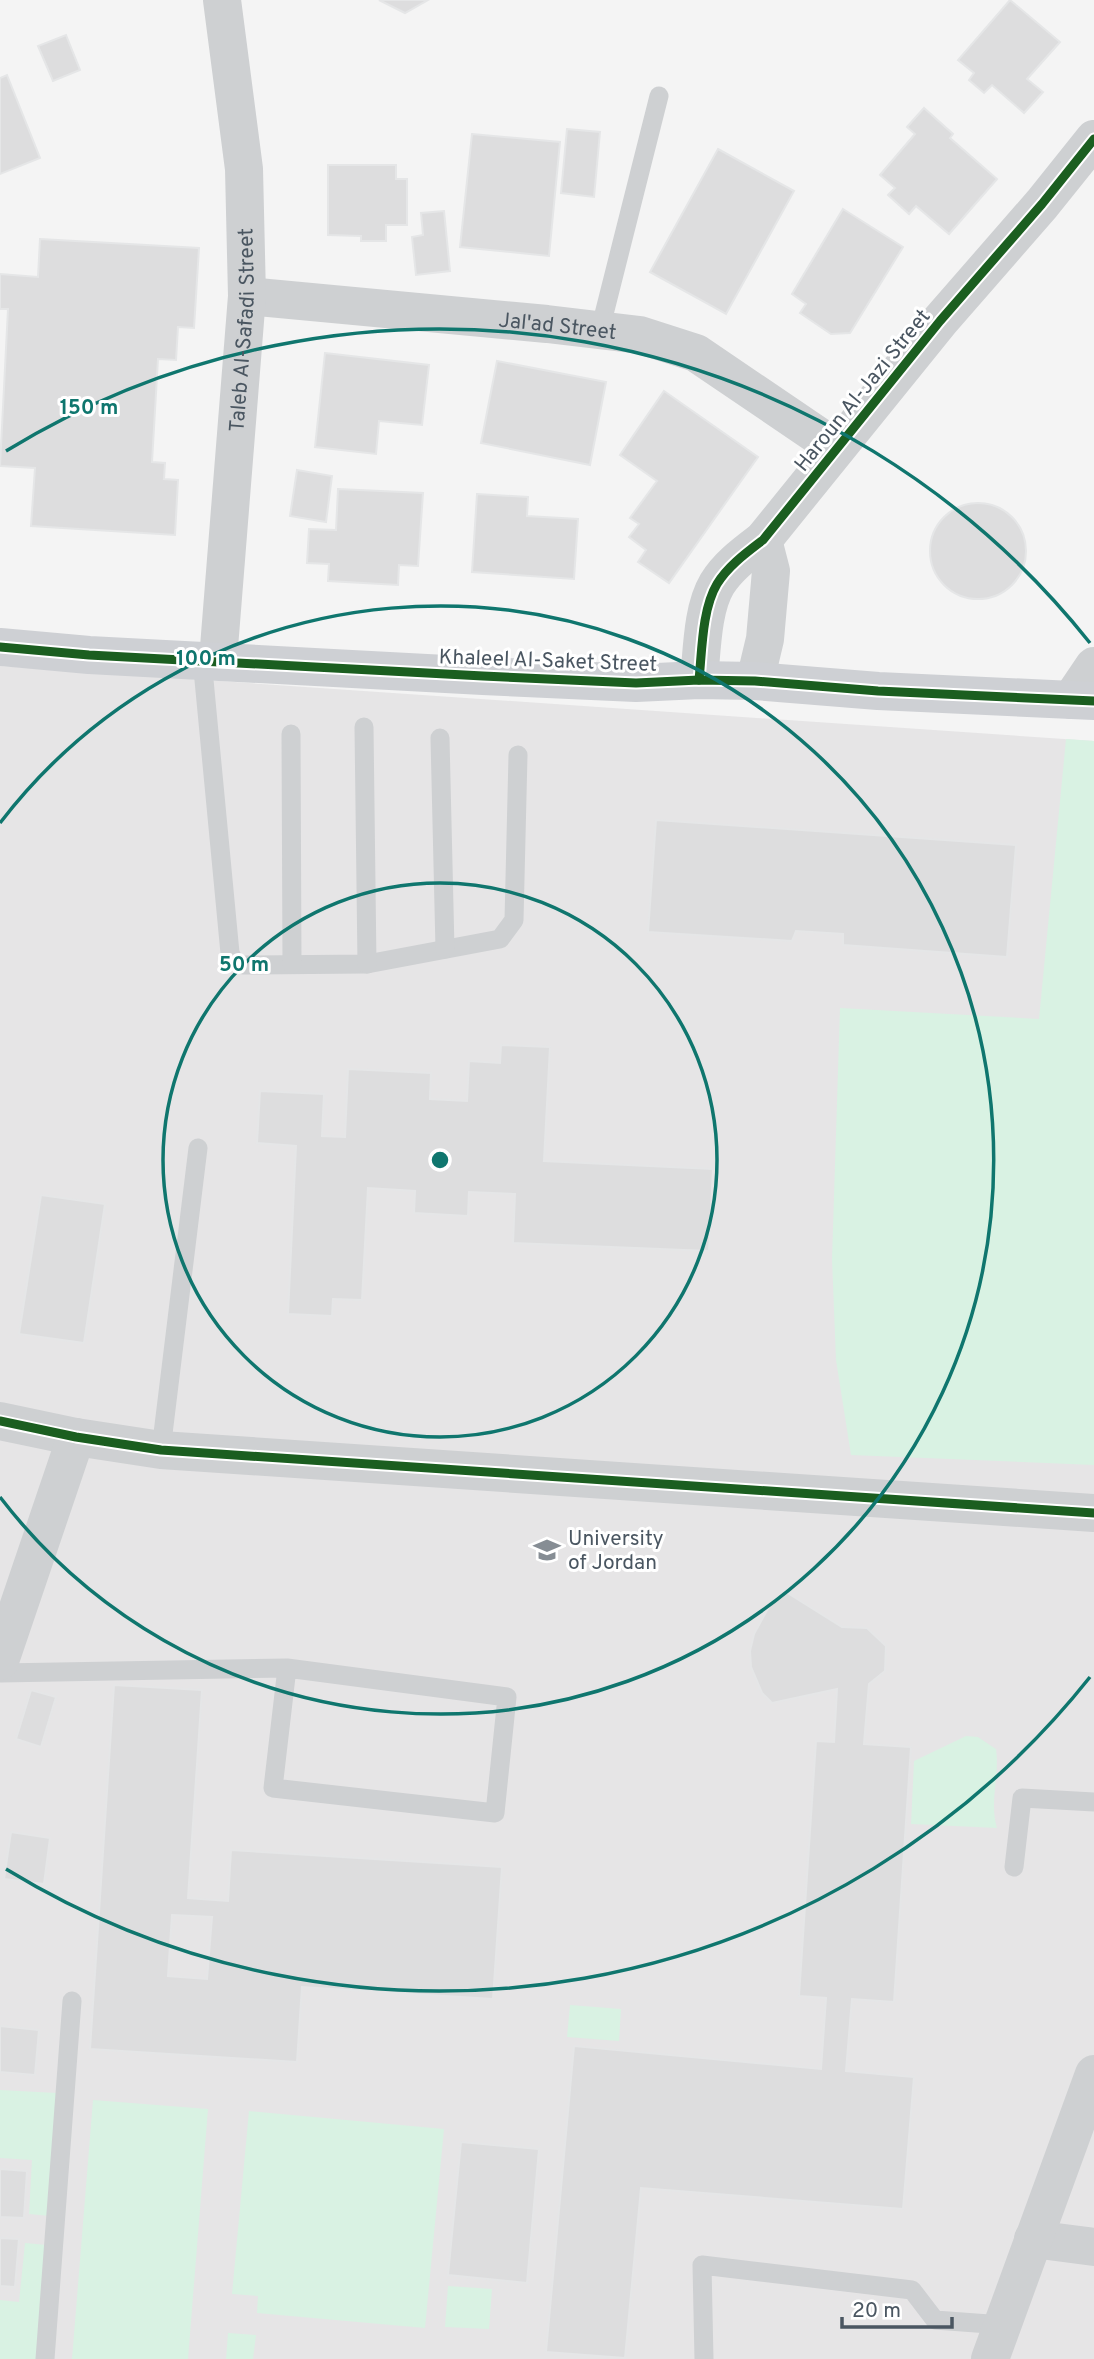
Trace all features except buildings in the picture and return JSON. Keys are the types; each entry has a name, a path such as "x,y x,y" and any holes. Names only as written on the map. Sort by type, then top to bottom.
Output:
{"street":[{"name":"Taleb Al-Safadi Street","path":"211,660 247,296 244,169 222,0"},
{"name":"Haroun Al-Jazi Street","path":"699,680 707,607 716,585 735,562 764,540 940,321 1042,204 1094,139"},
{"name":"Jal'ad Street","path":"247,296 639,335 696,353 836,448"},
{"path":"755,681 765,639 771,571 764,540"},
{"name":"Khaleel Al-Saket Street","path":"0,647 89,655 484,677 622,682 755,681 878,691 1082,701"},
{"path":"1082,701 1094,666"},
{"path":"0,1420 76,1437 161,1450 1094,1513"},
{"path":"0,1661 76,1437"},
{"path":"997,2342 1094,2074"},
{"path":"1033,2239 1094,2247"}],"lane":[{"path":"600,330 659,96"},
{"path":"211,660 230,953 234,961 243,965 367,964 500,939 514,920 518,755"},
{"path":"364,727 367,964"},
{"path":"291,734 292,964"},
{"path":"440,738 445,950"},
{"path":"161,1450 198,1148"},
{"path":"0,1673 286,1668 507,1697 495,1813 273,1788 286,1668"},
{"path":"1014,1867 1022,1798 1094,1802"},
{"path":"45,2359 72,2001"},
{"path":"704,2359 702,2265 912,2290 935,2320 997,2342"}],"shaded area":[{"name":"University of Jordan","path":"0,666 1094,741 1094,2359 0,2359"}],"green space":[{"path":"1066,739 1094,741 1094,1465 851,1455 836,1360 832,1259 840,1008 1039,1019"},
{"path":"966,1736 978,1737 996,1749 994,1808 997,1828 911,1824 914,1761"},
{"path":"570,2005 621,2009 619,2041 567,2037"},
{"path":"0,2090 57,2093 50,2216 29,2214 32,2160 0,2158"},
{"path":"93,2100 208,2109 188,2359 72,2359"},
{"path":"249,2111 444,2129 425,2328 257,2313 258,2296 232,2294"},
{"path":"25,2243 47,2245 36,2359 0,2359 0,2300 19,2302"},
{"path":"448,2286 492,2289 489,2329 445,2327"},
{"path":"228,2333 256,2335 253,2359 226,2359"}],"cycle path":[{"path":"699,680 708,605 721,577 763,540 940,321 1042,204 1094,139"},
{"path":"0,647 89,655 483,676 636,683 755,681 878,691 1094,701"},
{"path":"0,1421 76,1437 161,1450 1094,1513"}],"place":[{"name":"University of Jordan","path":"547,1550"}]}
